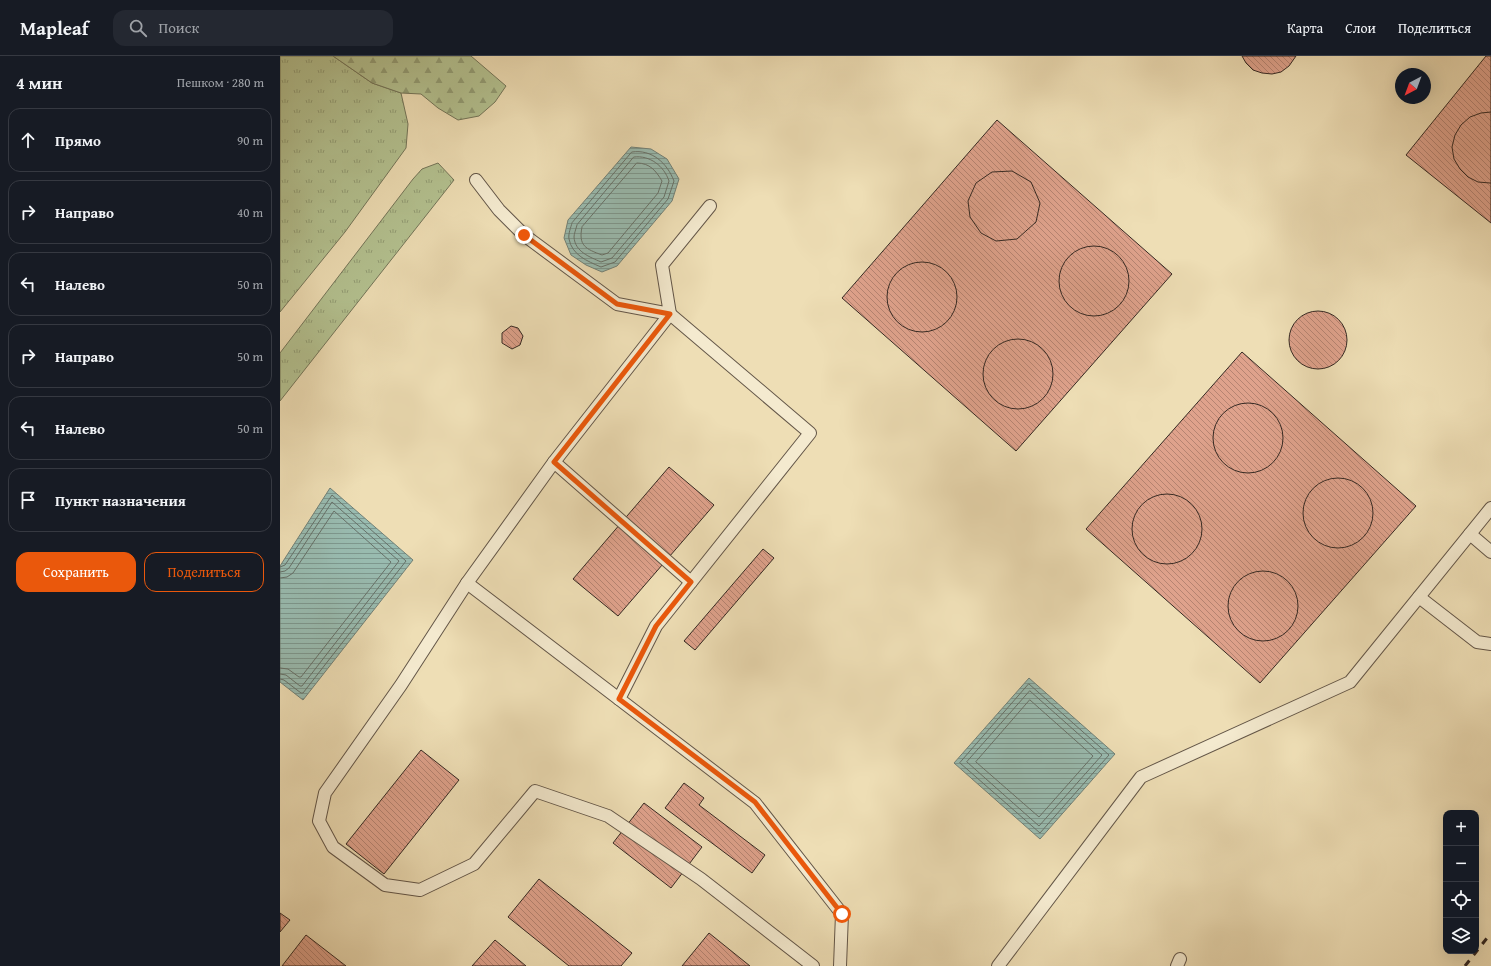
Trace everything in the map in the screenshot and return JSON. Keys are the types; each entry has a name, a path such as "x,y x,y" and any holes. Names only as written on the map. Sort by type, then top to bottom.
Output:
{"lane":[{"path":"476,180 499,210 524,235 617,304 670,314 810,433 656,626 619,699"},
{"path":"710,206 662,264 670,314 554,462 467,583 401,686 325,793 319,821 333,847 385,885 420,890 474,864 535,791 608,816 701,879 813,966"},
{"path":"554,462 691,582"},
{"path":"998,966 1141,777 1350,682 1491,508"},
{"path":"1470,534 1491,552"},
{"path":"467,583 755,802 842,914 840,966"},
{"path":"1419,598 1477,642 1491,644"}],"green space":[{"path":"280,56 333,56 372,83 401,93 408,124 406,148 345,232 280,312"},
{"path":"333,56 471,56 506,86 495,102 479,116 458,120 438,108 421,94 401,93 372,83"},
{"path":"438,163 454,180 280,401 280,353 413,179 422,169"}],"water":[{"path":"631,147 651,149 667,159 679,179 672,201 617,266 602,272 586,265 571,255 564,238 568,220"},
{"path":"330,488 413,560 303,700 280,682 280,566"},
{"path":"1029,678 1115,754 1040,839 954,763"}],"building":[{"path":"1242,56 1296,56 1289,66 1281,72 1272,74 1253,70"},
{"path":"1486,56 1491,56 1491,223 1406,155"},
{"path":"1491,112 1491,183 1478,182 1468,177 1460,169 1454,159 1452,147 1455,135 1461,125 1470,117 1481,113"},
{"path":"997,120 1172,274 1016,451 842,298"},
{"path":"1012,171 1031,182 1040,203 1036,222 1017,239 996,241 981,233 970,217 968,201 976,183 992,172"},
{"path":"1087,246 1101,246 1114,252 1123,261 1127,267 1129,281 1127,295 1119,306 1108,314 1101,316 1087,316 1080,314 1069,306 1061,295 1059,288 1059,274 1061,267 1069,256 1080,248"},
{"path":"922,262 935,265 947,272 954,284 957,297 954,310 947,322 935,329 922,332 909,329 897,322 890,310 887,297 890,284 897,272 909,265"},
{"path":"1318,311 1329,313 1342,324 1345,329 1347,340 1345,351 1334,364 1329,367 1318,369 1307,367 1294,356 1291,351 1289,340 1291,329 1302,316 1307,313"},
{"path":"511,326 518,328 523,336 520,345 512,349 502,343 502,333"},
{"path":"1011,339 1025,339 1038,344 1048,354 1053,367 1053,381 1048,394 1038,404 1025,409 1011,409 998,404 988,394 983,381 983,367 988,354 998,344"},
{"path":"1242,352 1416,506 1260,683 1086,529"},
{"path":"1248,403 1261,406 1273,413 1280,425 1283,438 1280,451 1273,463 1261,470 1248,473 1235,470 1223,463 1216,451 1213,438 1216,425 1223,413 1235,406"},
{"path":"669,467 714,505 618,616 573,579"},
{"path":"1331,478 1345,478 1358,484 1367,493 1371,499 1373,513 1371,527 1363,538 1352,546 1345,548 1331,548 1324,546 1313,538 1305,527 1303,520 1303,506 1305,499 1313,488 1324,480"},
{"path":"1167,494 1180,497 1192,504 1199,516 1202,529 1199,542 1192,554 1180,561 1167,564 1154,561 1142,554 1135,542 1132,529 1135,516 1142,504 1154,497"},
{"path":"763,549 774,558 695,650 684,641"},
{"path":"1256,571 1270,571 1283,576 1293,586 1298,599 1298,613 1293,626 1283,636 1270,641 1256,641 1243,636 1233,626 1228,613 1228,599 1233,586 1243,576"},
{"path":"421,750 459,780 384,874 346,844"},
{"path":"684,783 704,798 699,805 765,855 752,873 665,808"},
{"path":"644,803 702,847 671,888 613,843"},
{"path":"539,879 632,953 621,966 569,966 508,917"},
{"path":"280,913 290,920 280,932"},
{"path":"709,933 750,966 682,966"},
{"path":"306,935 346,966 282,966"},
{"path":"495,940 526,966 472,966"}],"railway":[{"path":"1465,966 1491,933"}],"route":[{"path":"524,235 617,304 670,314 554,462 691,582 656,626 619,699 755,802 842,914"}]}
